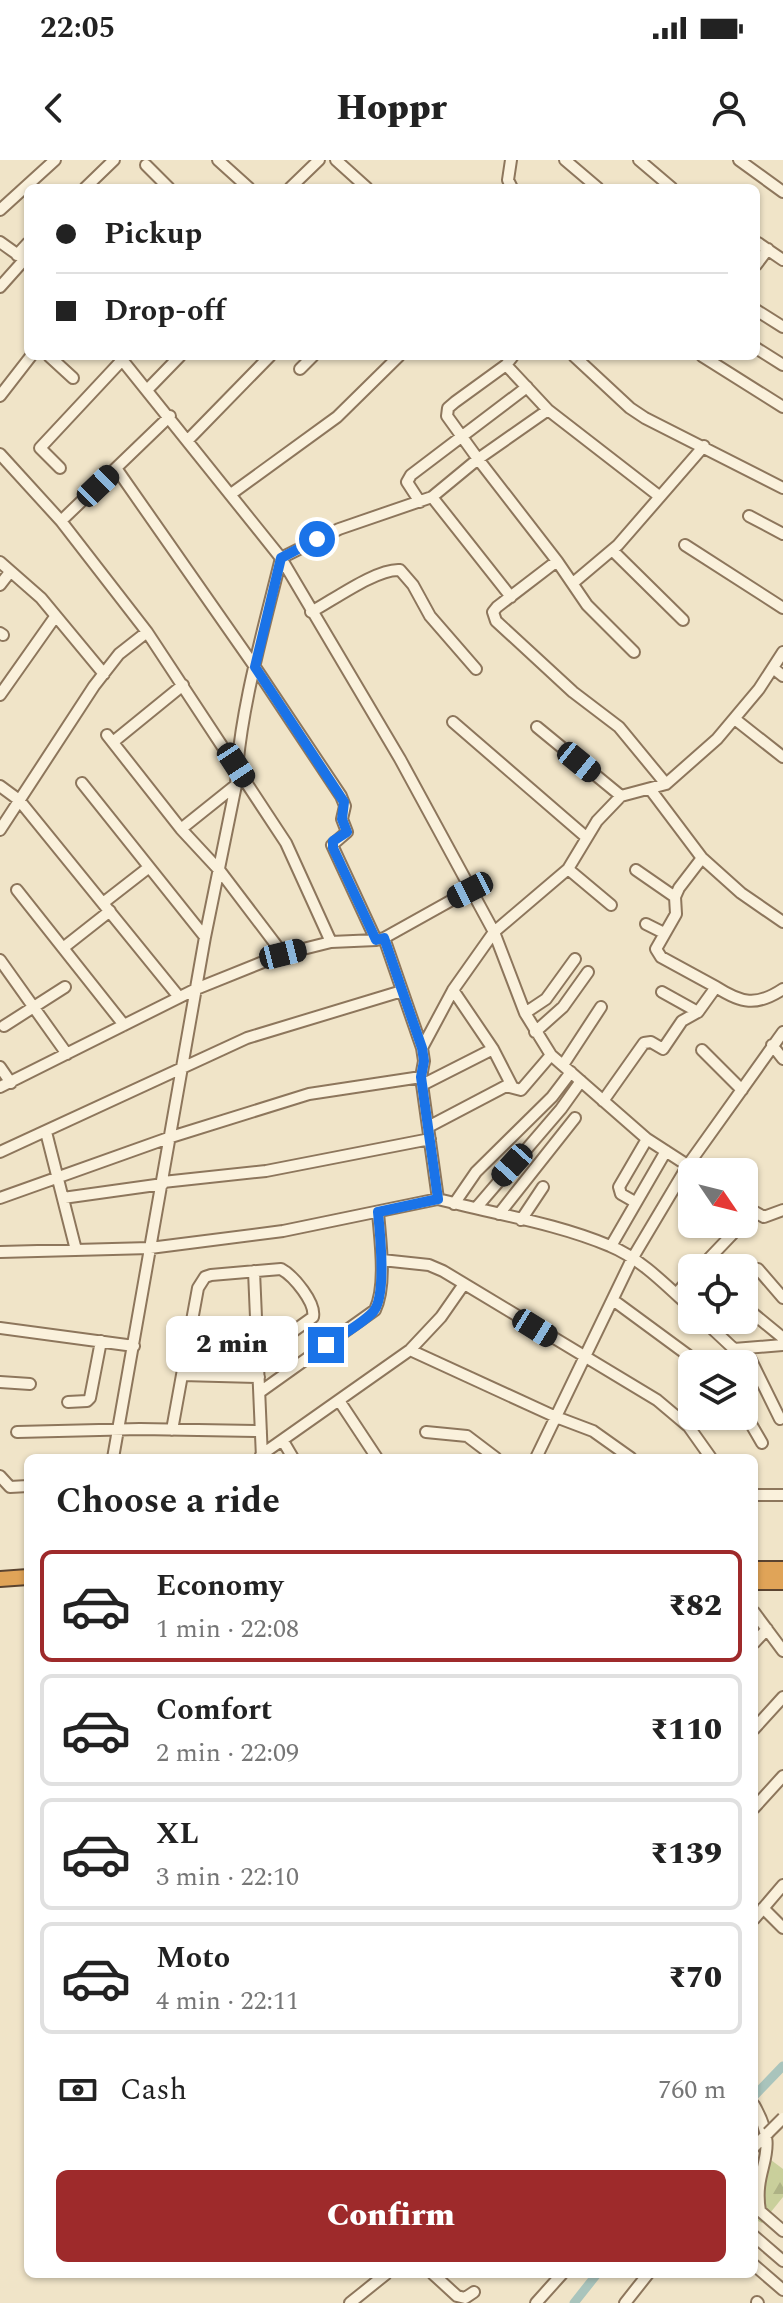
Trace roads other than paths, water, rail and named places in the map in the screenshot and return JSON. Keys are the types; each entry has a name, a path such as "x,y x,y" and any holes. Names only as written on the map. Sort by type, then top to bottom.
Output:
{"highway":[{"path":"0,1570 24,1569"},
{"path":"758,1569 783,1569"},
{"path":"0,1579 24,1577"},
{"path":"758,1582 783,1582"}],"street":[{"path":"29,184 55,160"},
{"path":"89,184 114,160"},
{"path":"218,160 245,184"},
{"path":"294,184 319,160"},
{"path":"336,160 363,184"},
{"path":"510,184 511,160"},
{"path":"565,160 593,184"},
{"path":"639,160 667,184"},
{"path":"739,160 783,192"},
{"path":"146,165 165,184"},
{"path":"0,210 24,188"},
{"path":"0,242 23,258 0,287"},
{"path":"763,246 783,260"},
{"path":"760,313 783,327"},
{"path":"760,351 783,365"},
{"path":"0,396 28,360"},
{"path":"53,360 73,378"},
{"path":"60,468 40,448 120,360"},
{"path":"125,360 281,558 400,759 494,932 535,1032 551,1055 647,1139 678,1159"},
{"path":"147,390 176,360"},
{"path":"188,440 266,360"},
{"path":"300,369 309,360"},
{"path":"231,494 337,417 395,360"},
{"path":"578,360 630,408 783,488"},
{"path":"708,360 783,407"},
{"path":"634,652 587,605 447,416 448,408 510,361 527,387 548,410 659,496"},
{"path":"420,502 407,479 527,387"},
{"path":"281,558 339,529 432,497 478,459 548,410"},
{"path":"61,521 170,416"},
{"path":"573,583 612,550 704,446"},
{"path":"0,454 61,521 147,632 183,685 286,843 331,942"},
{"path":"116,468 255,667 344,802 342,819 347,832 333,841 333,848 380,939 422,1048 422,1081 438,1199"},
{"path":"432,497 511,597"},
{"path":"749,516 783,534"},
{"path":"685,545 783,608"},
{"path":"612,550 683,620"},
{"path":"114,1454 205,937 236,785 236,765 281,558"},
{"path":"557,561 497,607 493,612 496,621 573,692 619,727 666,784"},
{"path":"0,562 41,598 104,674"},
{"path":"311,612 368,581 394,569 400,570 413,585 430,616 476,669"},
{"path":"0,585 10,572"},
{"path":"0,695 55,617"},
{"path":"0,830 104,674 119,654 147,632"},
{"path":"422,1048 453,990 494,932 568,869 597,821 621,796 666,784 736,720 783,652"},
{"path":"773,668 783,676"},
{"path":"183,685 110,738 181,829 220,871 283,954"},
{"path":"736,720 783,756"},
{"path":"453,722 586,837"},
{"path":"537,727 621,796"},
{"path":"82,783 205,937"},
{"path":"181,829 236,785"},
{"path":"0,786 19,800 179,997"},
{"path":"650,789 702,858 741,893 783,922"},
{"path":"702,858 675,897 676,914 656,949 658,954 736,1000 749,1002 783,989"},
{"path":"63,948 148,868"},
{"path":"568,869 611,905"},
{"path":"636,870 675,897"},
{"path":"17,890 124,1025"},
{"path":"0,1067 5,1085 196,989 283,954 331,942 380,939 470,890"},
{"path":"646,924 664,933"},
{"path":"525,1013 546,999 575,959"},
{"path":"0,960 67,1054"},
{"path":"535,1032 563,1007 588,972"},
{"path":"4,1026 65,987"},
{"path":"603,1101 644,1043 651,1042 663,1049 682,1021 698,1012 716,987"},
{"path":"453,990 517,1090 523,1088 551,1055"},
{"path":"0,1152 247,1038 402,991"},
{"path":"662,992 698,1012"},
{"path":"454,1204 476,1172 552,1097 601,1007"},
{"path":"699,1158 783,1032"},
{"path":"772,1045 783,1059"},
{"path":"0,1198 171,1137 309,1094 422,1081 493,1049"},
{"path":"702,1050 742,1090"},
{"path":"476,1208 561,1109 581,1081"},
{"path":"63,1198 266,1171 429,1133 506,1086 512,1086"},
{"path":"499,1214 575,1118"},
{"path":"46,1132 76,1250"},
{"path":"635,1202 618,1190 647,1139"},
{"path":"611,1246 666,1151"},
{"path":"521,1220 543,1187"},
{"path":"538,1454 632,1259 678,1190"},
{"path":"0,1250 150,1248 283,1231 438,1199 611,1246 676,1294 678,1292"},
{"path":"758,1214 764,1217 783,1210"},
{"path":"260,1392 371,1314 379,1302 382,1260 378,1212"},
{"path":"713,1254 729,1238"},
{"path":"382,1260 429,1265 464,1284 677,1414 708,1454"},
{"path":"172,1430 201,1281 211,1275 274,1268 288,1273 315,1312 313,1317 259,1356"},
{"path":"758,1269 783,1298"},
{"path":"254,1271 262,1454"},
{"path":"266,1454 410,1350 441,1317 464,1284"},
{"path":"613,1300 681,1350"},
{"path":"758,1317 783,1338"},
{"path":"0,1328 134,1346"},
{"path":"721,1334 740,1349 780,1419"},
{"path":"68,1402 87,1401 90,1398 101,1341"},
{"path":"740,1349 783,1345"},
{"path":"410,1350 593,1431 625,1454"},
{"path":"182,1375 259,1377"},
{"path":"0,1382 30,1384"},
{"path":"340,1402 374,1454"},
{"path":"754,1430 762,1443"},
{"path":"17,1432 261,1431"},
{"path":"426,1432 467,1436 491,1454"},
{"path":"283,1441 291,1454"},
{"path":"0,1476 10,1487 24,1486"},
{"path":"758,1495 783,1495"},
{"path":"758,1617 783,1651"},
{"path":"758,1639 767,1629"},
{"path":"758,1725 783,1697"},
{"path":"758,1804 783,1776"},
{"path":"758,1914 783,1885"},
{"path":"763,1908 783,1928"},
{"path":"758,2109 767,2119 777,2146 759,2197 760,2211 783,2231"},
{"path":"758,2143 783,2118"},
{"path":"758,2229 766,2219"},
{"path":"758,2238 783,2261"},
{"path":"758,2268 783,2290"},
{"path":"350,2303 381,2278"},
{"path":"437,2278 457,2296 465,2298 474,2292"},
{"path":"536,2303 558,2278"},
{"path":"625,2303 645,2278"}],"waterway":[{"path":"758,2092 783,2066"},
{"path":"574,2303 594,2278"}]}
